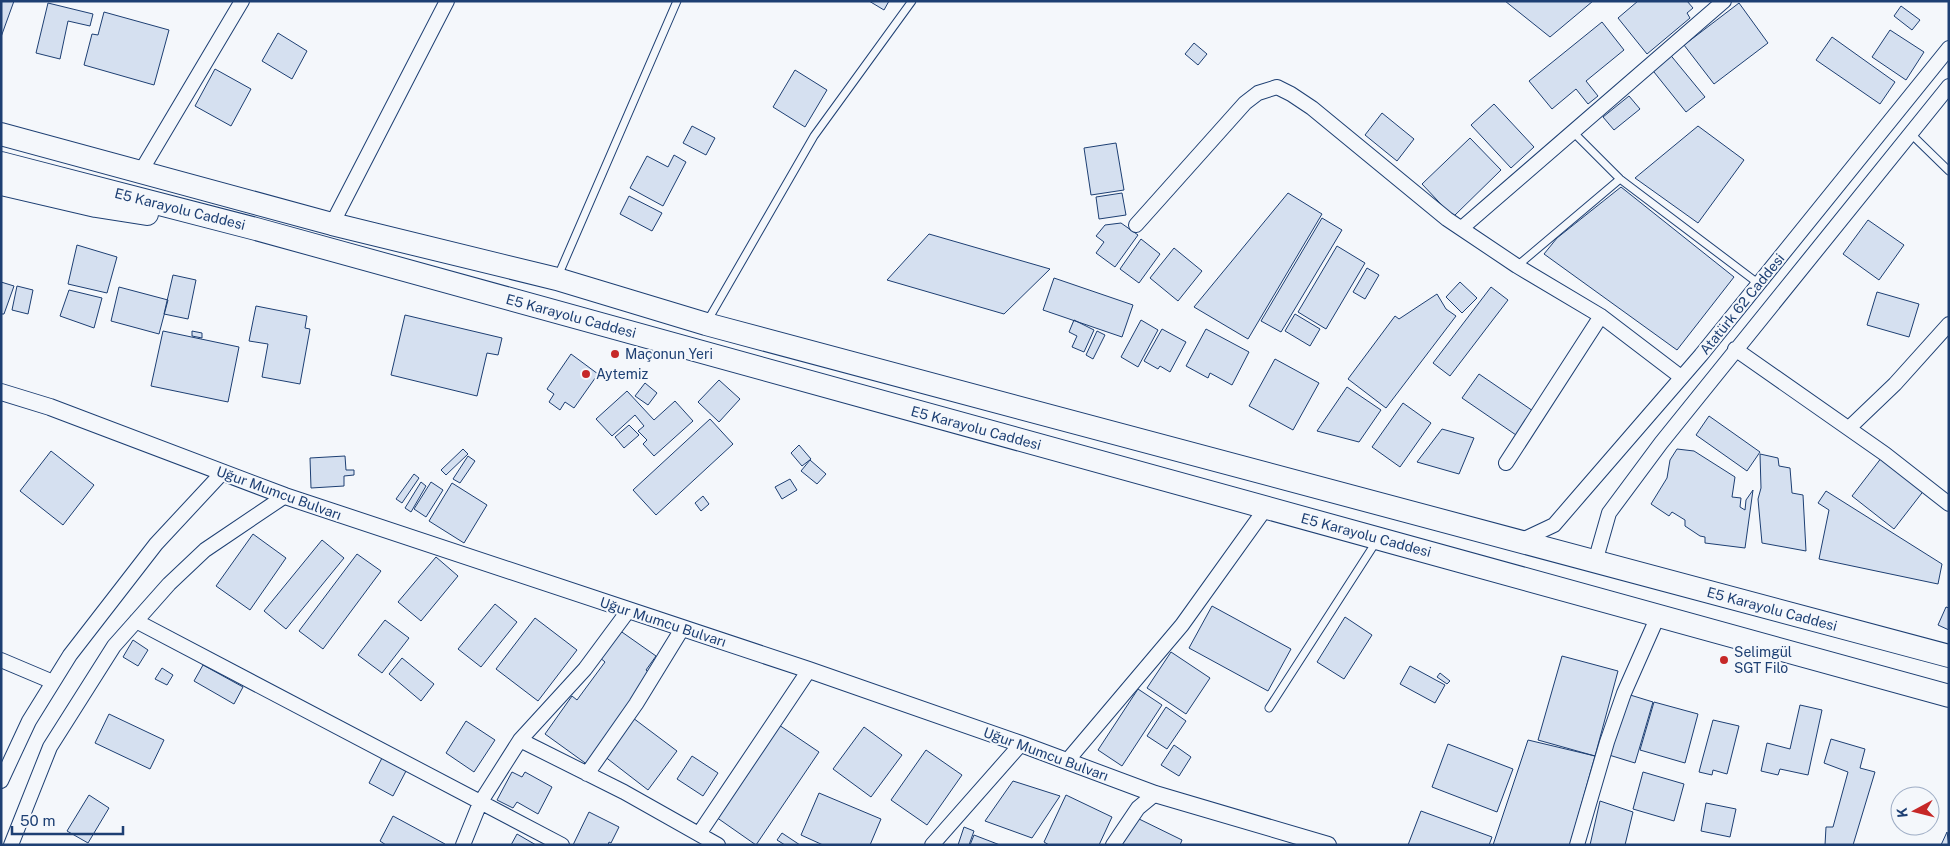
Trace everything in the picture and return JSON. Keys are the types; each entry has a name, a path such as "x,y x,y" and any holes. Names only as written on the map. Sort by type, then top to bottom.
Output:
{"highway":[{"path":"1,123 141,170"},
{"name":"E5 Karayolu Caddesi","path":"1,134 141,170 332,224 557,279 706,324 1949,656"},
{"name":"E5 Karayolu Caddesi","path":"1,163 256,229 1949,696"},
{"path":"1,184 96,206 256,229"}],"street":[{"path":"141,170 242,1"},
{"path":"332,224 447,1"},
{"path":"1463,227 1724,1"},
{"name":"Atatürk 62 Caddesi","path":"1519,541 1554,525 1759,284 1949,48"},
{"name":"Atatürk 62 Caddesi","path":"1595,562 1609,513 1661,443 1949,86"},
{"path":"1136,225 1245,103 1258,93 1276,87 1291,94 1312,108 1447,219 1463,227 1517,266 1601,316 1681,377"},
{"path":"1506,463 1601,316"},
{"path":"1849,428 1895,384 1949,324"},
{"path":"1735,349 1885,454 1949,504"},
{"name":"Uğur Mumcu Bulvarı","path":"1,392 50,407 285,496 809,670 1021,744 1155,794 1296,840 1328,845"},
{"path":"1,781 29,720 70,655 156,544 223,472"},
{"path":"11,845 50,747 114,646 169,584 205,550 285,496"},
{"path":"1067,761 1182,625 1266,508"},
{"path":"463,845 480,803 520,740 585,669 628,611"},
{"path":"1577,845 1607,742 1624,693 1658,616"},
{"path":"136,621 562,845"},
{"path":"587,774 636,704 682,629"},
{"path":"1,660 53,682"},
{"path":"699,834 809,670"},
{"path":"520,740 718,845"},
{"path":"932,845 1021,744"},
{"path":"1113,845 1138,808 1155,794"}],"lane":[{"path":"557,279 677,1"},
{"path":"706,324 814,136 912,1"},
{"path":"1573,132 1620,179 1759,284"},
{"path":"1910,133 1949,171"},
{"path":"1517,266 1620,179"},
{"path":"1269,708 1378,539"}],"building":[{"path":"1,1 14,1 1,37"},
{"path":"869,1 889,1 884,10"},
{"path":"1505,1 1593,1 1550,37"},
{"path":"1638,1 1687,1 1693,8 1687,13 1690,18 1647,54 1618,18"},
{"path":"48,3 93,14 90,26 68,21 60,59 36,53"},
{"path":"1739,3 1768,43 1714,84 1684,45"},
{"path":"1901,6 1920,20 1912,30 1894,16"},
{"path":"104,12 169,30 154,85 84,65 92,34 98,35"},
{"path":"1602,22 1624,50 1586,81 1598,96 1588,104 1576,89 1552,109 1529,81"},
{"path":"1890,30 1924,52 1906,80 1872,57"},
{"path":"278,33 307,51 292,79 262,61"},
{"path":"1832,37 1895,82 1880,104 1816,60"},
{"path":"1194,43 1207,54 1198,65 1185,54"},
{"path":"1668,52 1705,97 1686,112 1650,67"},
{"path":"215,69 251,89 231,126 195,106"},
{"path":"795,70 827,90 805,127 773,107"},
{"path":"1629,96 1640,109 1614,130 1603,117"},
{"path":"1494,104 1534,147 1511,168 1471,125"},
{"path":"1382,113 1414,139 1397,161 1365,135"},
{"path":"692,126 715,138 706,155 683,143"},
{"path":"1698,126 1744,160 1698,223 1635,178"},
{"path":"1470,138 1501,170 1453,217 1422,184"},
{"path":"1116,143 1124,190 1091,195 1084,148"},
{"path":"674,155 686,162 663,206 630,188 647,156 668,167"},
{"path":"1621,187 1734,277 1677,350 1544,254 1557,238"},
{"path":"1122,193 1126,215 1099,219 1096,197"},
{"path":"1288,193 1322,214 1248,339 1194,307"},
{"path":"629,196 662,213 652,231 620,214"},
{"path":"1322,218 1342,230 1281,332 1261,321"},
{"path":"1868,220 1904,245 1879,280 1843,254"},
{"path":"1121,223 1138,235 1115,267 1096,253 1104,242 1096,236 1105,225"},
{"path":"929,234 1050,269 1004,314 887,280"},
{"path":"1141,239 1160,254 1139,283 1120,269"},
{"path":"77,245 117,257 107,293 68,284"},
{"path":"1337,246 1365,263 1326,329 1298,312"},
{"path":"1174,248 1202,271 1178,301 1150,278"},
{"path":"1367,268 1379,275 1365,299 1353,292"},
{"path":"173,275 196,280 188,319 164,314"},
{"path":"1054,278 1133,305 1122,337 1043,310"},
{"path":"1,282 14,286 4,314 1,314"},
{"path":"1460,282 1477,298 1462,313 1446,297"},
{"path":"17,286 33,290 28,314 12,310"},
{"path":"119,287 168,300 159,334 111,321"},
{"path":"1491,287 1508,300 1450,376 1433,363"},
{"path":"69,290 102,298 94,328 60,316"},
{"path":"1877,292 1919,304 1909,337 1867,325"},
{"path":"1437,294 1446,309 1456,316 1386,408 1348,379 1395,316 1399,319"},
{"path":"256,306 307,316 305,328 310,329 300,384 262,377 268,344 249,341"},
{"path":"1295,314 1320,329 1310,346 1285,331"},
{"path":"405,315 502,338 498,355 487,353 477,396 391,375"},
{"path":"1074,320 1094,330 1084,352 1072,347 1077,336 1069,332"},
{"path":"1141,320 1158,330 1138,367 1121,357"},
{"path":"1162,329 1186,342 1170,372 1160,366 1158,369 1144,361"},
{"path":"1206,329 1249,352 1232,385 1210,373 1208,378 1186,366"},
{"path":"163,331 239,347 228,402 151,386"},
{"path":"192,331 202,333 202,338 192,336"},
{"path":"1097,331 1105,335 1093,359 1086,355"},
{"path":"571,354 598,374 574,408 565,402 560,410 549,402 554,394 547,389"},
{"path":"1275,359 1319,383 1293,430 1249,406"},
{"path":"1479,374 1533,411 1516,435 1462,398"},
{"path":"719,380 740,399 719,422 698,402"},
{"path":"645,383 657,393 648,405 635,396"},
{"path":"1347,387 1381,410 1359,442 1317,431"},
{"path":"627,391 654,420 675,401 693,421 654,456 643,444 647,440 638,431 644,426 635,415 612,436 596,419"},
{"path":"1403,403 1431,423 1400,467 1372,447"},
{"path":"1709,416 1760,452 1747,471 1696,435"},
{"path":"710,419 733,444 656,515 633,490"},
{"path":"629,425 639,435 624,448 615,437"},
{"path":"1442,429 1474,438 1459,474 1417,462"},
{"path":"799,445 811,459 802,466 791,453"},
{"path":"463,449 468,454 446,475 441,470"},
{"path":"1677,449 1694,451 1735,477 1732,497 1741,498 1740,507 1745,510 1746,500 1753,490 1745,548 1705,543 1705,537 1700,536 1685,526 1685,520 1672,512 1669,516 1651,504 1667,478 1670,460"},
{"path":"51,451 94,485 63,525 20,491"},
{"path":"1760,454 1778,458 1779,466 1790,468 1792,493 1803,495 1806,551 1762,543 1758,499 1761,488"},
{"path":"345,456 346,470 354,470 354,475 344,476 344,486 311,488 310,458"},
{"path":"468,456 475,461 460,483 453,479"},
{"path":"1882,457 1925,489 1894,529 1852,496"},
{"path":"810,460 826,474 817,484 801,471"},
{"path":"414,474 419,478 402,503 396,499"},
{"path":"790,479 797,490 782,499 775,487"},
{"path":"421,482 426,486 411,512 405,508"},
{"path":"431,482 443,490 426,517 414,509"},
{"path":"452,483 487,505 464,543 429,521"},
{"path":"1826,491 1942,564 1938,584 1819,559 1829,510 1818,503"},
{"path":"703,496 709,504 701,511 695,503"},
{"path":"253,534 286,558 250,610 216,586"},
{"path":"322,540 344,558 286,629 264,611"},
{"path":"357,554 381,571 323,649 299,631"},
{"path":"436,557 458,576 421,621 398,602"},
{"path":"495,604 517,622 481,667 458,649"},
{"path":"1212,606 1291,649 1268,691 1189,648"},
{"path":"1946,607 1949,608 1949,630 1938,625"},
{"path":"1345,617 1372,635 1344,679 1317,662"},
{"path":"535,618 577,650 538,701 496,669"},
{"path":"385,620 409,638 382,673 358,655"},
{"path":"619,630 656,656 646,670 652,675 588,765 545,734 572,696 577,700 605,662 599,657"},
{"path":"133,640 148,650 138,666 123,657"},
{"path":"1171,652 1210,678 1186,714 1147,688"},
{"path":"1562,656 1618,671 1595,756 1538,740"},
{"path":"402,658 434,684 421,701 389,674"},
{"path":"203,665 243,687 234,704 194,681"},
{"path":"1410,666 1445,685 1435,703 1400,684"},
{"path":"162,668 173,675 167,685 155,679"},
{"path":"1440,673 1450,681 1447,684 1437,677"},
{"path":"1138,689 1162,705 1122,766 1098,750"},
{"path":"1627,694 1653,702 1635,763 1609,755"},
{"path":"1654,702 1698,714 1685,763 1640,750"},
{"path":"1800,705 1822,710 1808,775 1780,769 1778,775 1761,771 1767,743 1790,749"},
{"path":"1166,707 1186,721 1167,749 1147,736"},
{"path":"109,714 164,740 150,769 95,743"},
{"path":"633,718 677,751 648,790 604,756"},
{"path":"1713,720 1739,726 1727,774 1713,770 1712,775 1699,772"},
{"path":"466,721 495,740 474,772 446,753"},
{"path":"779,725 819,752 756,845 716,817"},
{"path":"864,727 902,755 871,797 833,769"},
{"path":"1831,739 1865,749 1860,768 1875,772 1853,845 1825,845 1826,827 1833,827 1848,772 1824,763"},
{"path":"1528,740 1595,756 1570,845 1493,845"},
{"path":"1448,744 1513,769 1497,812 1432,787"},
{"path":"1174,745 1191,757 1179,776 1161,765"},
{"path":"926,750 962,775 927,825 891,800"},
{"path":"692,756 718,773 703,796 677,779"},
{"path":"382,758 406,771 393,796 369,783"},
{"path":"512,772 522,777 525,772 552,787 538,814 517,802 513,808 497,800"},
{"path":"1643,772 1684,784 1674,821 1633,809"},
{"path":"1013,781 1060,796 1032,838 985,821"},
{"path":"819,793 881,819 870,845 823,845 801,835"},
{"path":"89,795 109,808 88,843 67,831"},
{"path":"1066,795 1112,817 1099,845 1049,845 1044,842"},
{"path":"1600,801 1633,812 1625,845 1590,845"},
{"path":"1706,803 1736,809 1730,837 1701,831"},
{"path":"1421,811 1492,837 1489,845 1408,845"},
{"path":"589,812 619,827 611,843 609,842 608,845 573,845"},
{"path":"393,816 445,845 386,845 380,841"},
{"path":"1135,817 1182,840 1180,845 1122,845"},
{"path":"964,827 974,831 969,845 958,845"},
{"path":"1947,832 1949,845 1941,845"},
{"path":"782,833 800,845 785,845 777,840"},
{"path":"517,834 536,845 511,845"},
{"path":"974,835 1000,845 970,845"}],"place":[{"name":"Maçonun Yeri","path":"615,354"},
{"name":"Aytemiz","path":"586,374"},
{"name":"Selimgül SGT Filo","path":"1724,660"}]}
